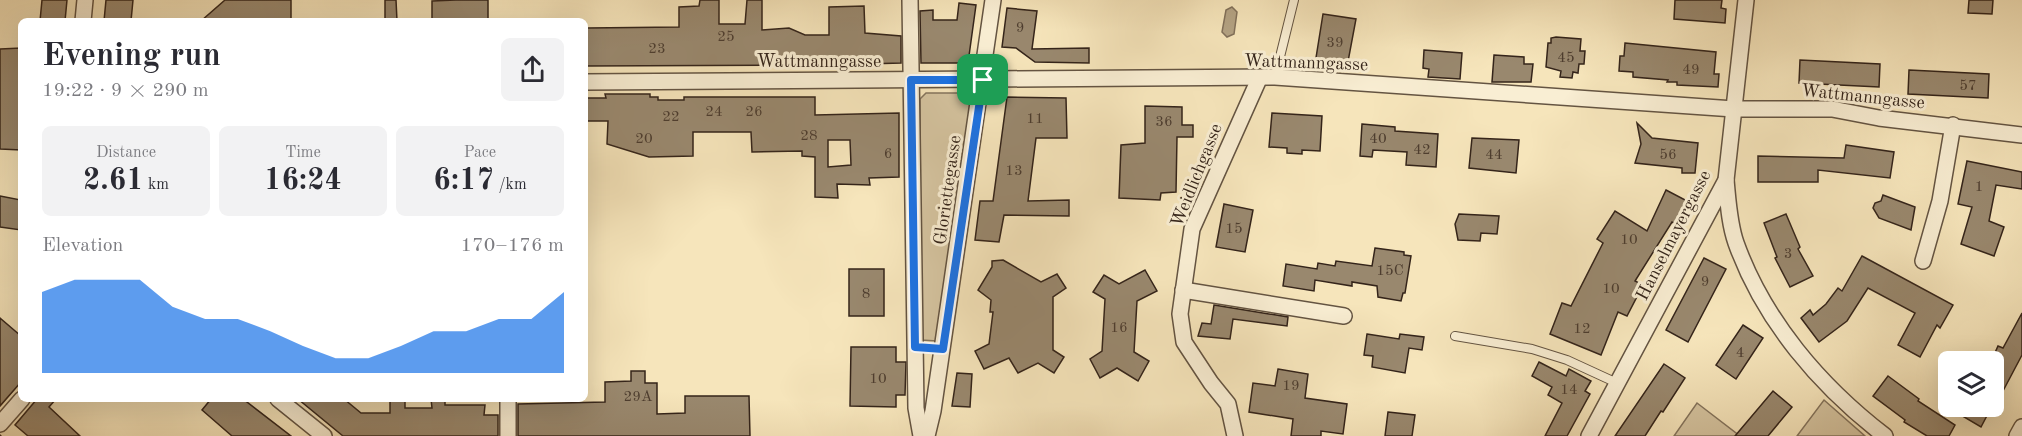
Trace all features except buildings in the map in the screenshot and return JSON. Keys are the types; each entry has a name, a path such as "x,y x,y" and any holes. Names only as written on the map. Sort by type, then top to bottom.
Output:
{"street":[{"path":"83,18 85,0"},
{"name":"Gloriettegasse","path":"910,0 916,408 921,436"},
{"name":"Gloriettegasse","path":"927,436 943,349 993,0"},
{"name":"Hanselmayergasse","path":"1589,436 1726,180 1746,0"},
{"name":"Wattmanngasse","path":"588,82 1258,79 1275,77 1734,109 1832,109 1879,118 2022,135"},
{"name":"Weidlichgasse","path":"1235,436 1228,404 1184,342 1180,314 1192,229 1258,79"},
{"path":"1923,261 1940,201 1953,125"},
{"path":"1726,180 1736,243 1765,306 1794,346 1830,388 1857,414 1885,436"},
{"path":"1183,290 1344,316"},
{"path":"915,347 943,349"},
{"path":"0,424 19,402"},
{"path":"282,402 324,436"},
{"path":"508,402 508,436"},
{"path":"2017,436 2022,427"}],"lane":[{"path":"1275,77 1294,0"},
{"path":"1455,336 1532,349 1567,360 1617,383"}],"shaded area":[{"path":"1232,7 1237,12 1234,34 1227,37 1222,32 1226,10"},
{"path":"926,93 967,93 972,98 937,341 921,340 920,99"},
{"path":"1824,400 1865,436 1797,436"},
{"path":"1697,403 1740,436 1674,436"}],"route":[{"path":"911,80 983,80 943,349 915,347 911,80"}]}
